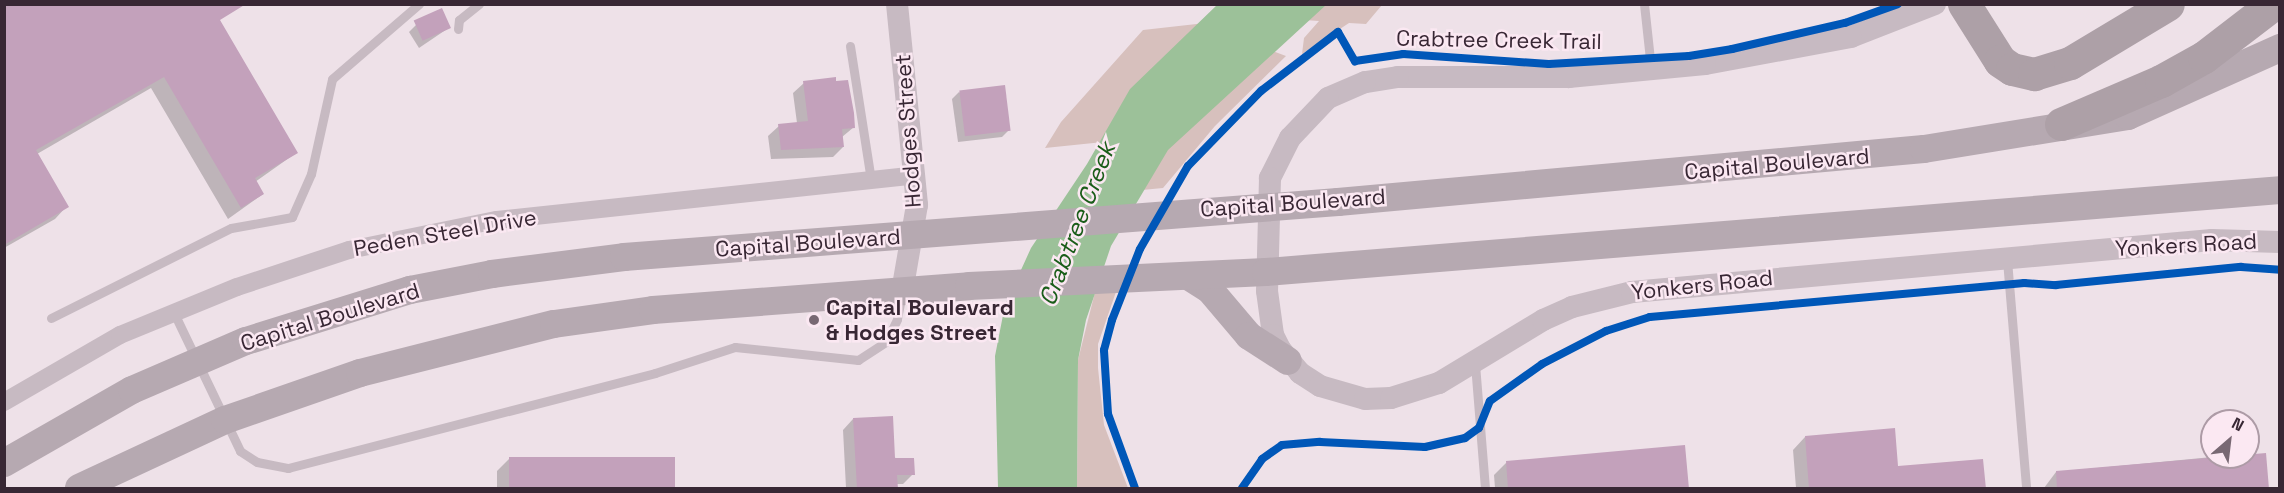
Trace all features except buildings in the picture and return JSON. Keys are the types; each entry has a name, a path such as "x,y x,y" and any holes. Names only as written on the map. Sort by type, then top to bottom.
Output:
{"highway":[{"path":"1964,4 2000,61 2020,72 2034,74 2070,63 2168,4"},
{"path":"2061,124 2161,81 2204,57 2273,4"}],"main road":[{"name":"Capital Boulevard","path":"4,463 105,405 246,340 410,290 492,274 624,257 1204,210 1268,207 1881,155 1974,143 2061,124 2128,116 2280,48"},
{"path":"80,489 225,420 360,373 554,324 653,310 969,286 1266,272 2280,190"},
{"path":"1177,276 1210,290 1249,336 1288,361"}],"street":[{"name":"Hodges Street","path":"897,4 916,175 912,235 902,292"},
{"name":"Yonkers Road","path":"1935,4 1851,37 1774,53 1651,72 1569,77 1398,77 1365,82 1328,98 1290,138 1271,174 1266,272 1272,335 1288,361 1320,386 1365,399 1414,393 1543,320 1608,296 1683,285 2212,240 2280,242"},
{"name":"Peden Steel Drive","path":"4,402 120,335 237,287 349,250 462,226 916,175"}],"lane":[{"path":"51,318 231,228 292,217 311,174 332,79 407,8 419,4"},
{"path":"458,29 459,21 479,4"},
{"path":"1644,4 1651,72"},
{"path":"850,46 871,180"},
{"path":"2007,257 2026,489"},
{"path":"174,313 240,451 257,462 288,468 655,373 735,347 858,360 886,342 897,319 902,292"},
{"path":"1474,358 1485,489"}],"shaded area":[{"path":"1277,5 1382,5 1366,24 1349,23 1302,54 1304,38 1319,21 1259,17"},
{"path":"1259,17 1142,138 1045,148 1061,122 1143,30"},
{"path":"1265,48 1286,56 1215,126 1163,188 1142,190 1153,157"},
{"path":"1117,289 1098,344 1098,368 1104,425 1128,488 1077,488 1078,360 1095,292"}],"water":[{"name":"Crabtree Creek","path":"1217,5 1326,5 1168,150 1111,246 1086,320 1078,360 1077,488 998,488 995,356 1005,305 1031,248 1087,164 1130,89"}],"cycle path":[{"name":"Crabtree Creek Trail","path":"1135,488 1108,414 1104,350 1112,320 1140,249 1188,166 1261,91 1338,32 1355,61 1403,54 1549,64 1689,56 1732,49 1845,23 1898,4"},
{"path":"1242,488 1262,459 1282,445 1320,442 1425,447 1465,438 1479,428 1490,401 1542,364 1606,331 1650,317 2024,283 2056,285 2241,267 2280,270"}],"place":[{"name":"Capital Boulevard & Hodges Street","path":"814,320"}]}
